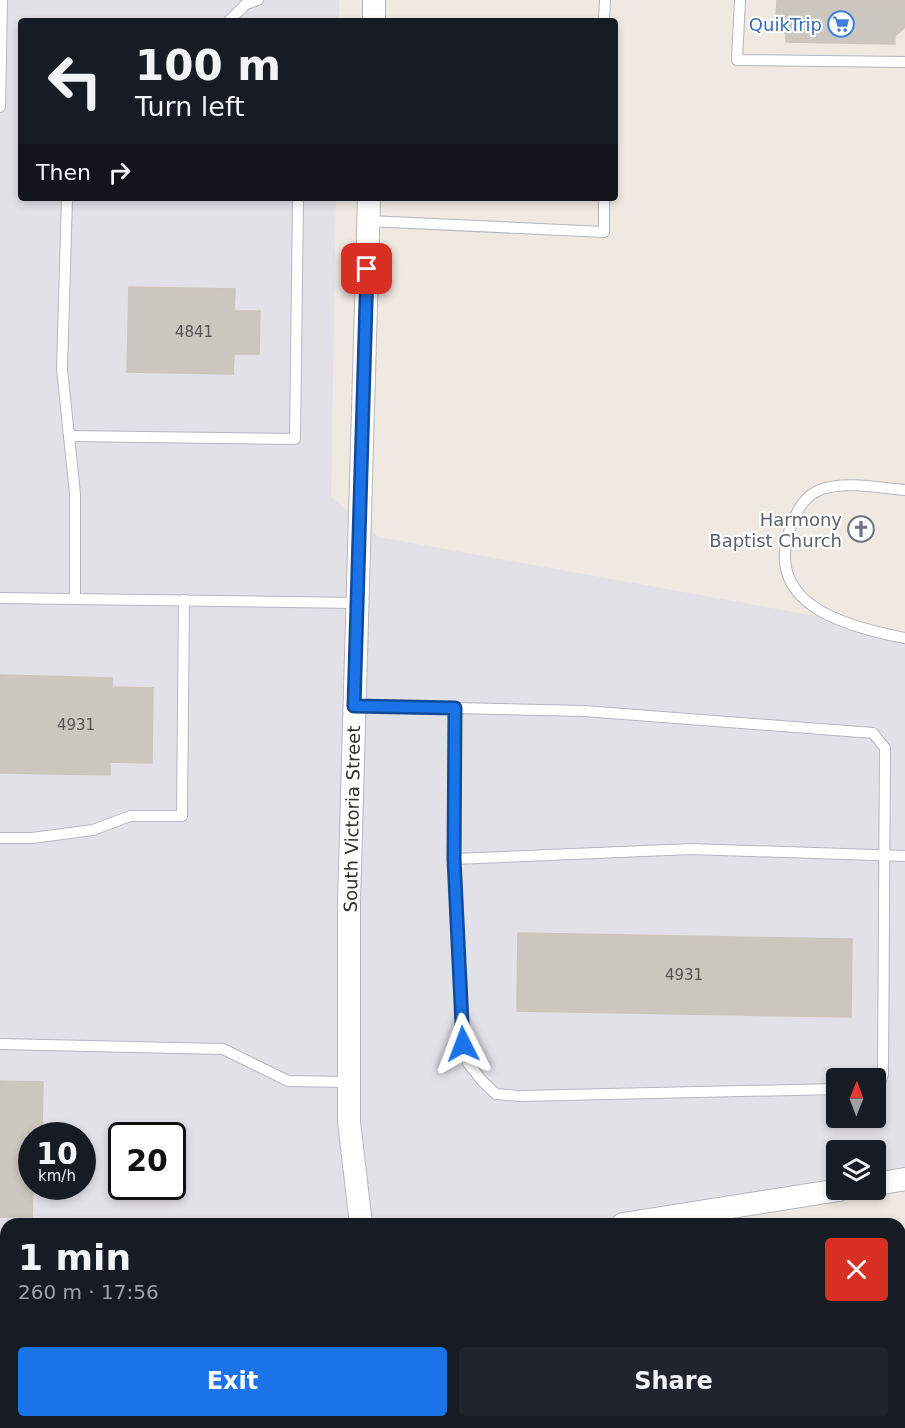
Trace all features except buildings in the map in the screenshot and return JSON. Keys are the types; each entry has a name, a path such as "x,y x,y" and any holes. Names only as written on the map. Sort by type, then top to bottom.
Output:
{"street":[{"path":"374,0 374,18"},
{"name":"South Victoria Street","path":"360,1218 349,1122 349,902 369,201"},
{"path":"886,1182 905,1179"},
{"path":"661,1218 826,1192"}],"lane":[{"path":"0,107 2,0"},
{"path":"232,18 246,4 258,0"},
{"path":"604,18 605,0"},
{"path":"740,0 737,60 905,62"},
{"path":"68,201 62,369 75,494 75,598"},
{"path":"69,436 296,439 298,201"},
{"path":"368,221 604,232 604,201"},
{"path":"905,490 846,486 824,489 810,495 794,516 785,559 797,595 815,607 862,629 905,638"},
{"path":"0,598 357,603"},
{"path":"0,838 32,838 93,830 130,816 182,816 184,600"},
{"path":"354,706 584,711 873,733 885,748 887,855 884,1068"},
{"path":"455,708 454,859 463,1044 474,1074 496,1094 520,1096 826,1089"},
{"path":"454,859 691,849 905,856"},
{"path":"0,1044 223,1049 288,1081 349,1082"}],"shaded area":[{"path":"0,0 339,0 339,18 18,18 18,201 336,201 331,497 379,537 905,632 905,1177 886,1180 886,1140 826,1140 826,1189 627,1218 0,1218"}],"place":[{"name":"QuikTrip","path":"841,24"},
{"name":"Harmony Baptist Church","path":"861,529"}],"route":[{"path":"367,269 354,706 455,708 454,859 463,1044"}]}
